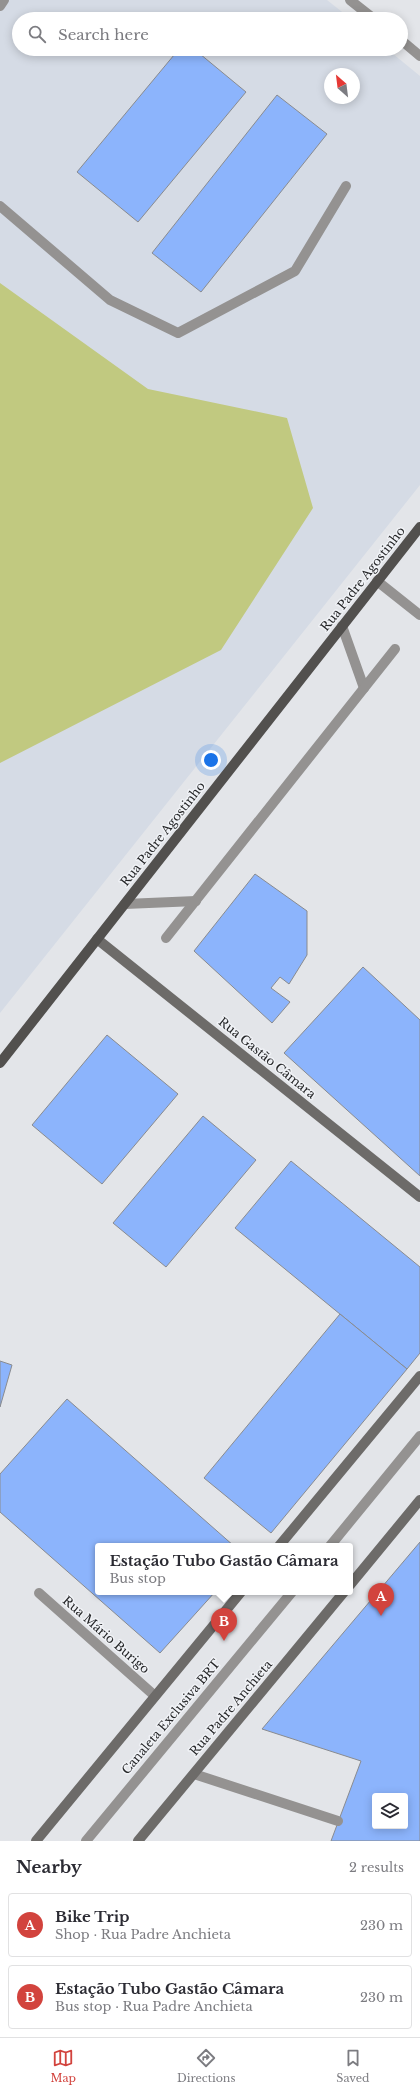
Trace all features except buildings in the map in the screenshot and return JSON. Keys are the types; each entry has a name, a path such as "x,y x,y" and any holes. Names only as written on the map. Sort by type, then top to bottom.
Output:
{"main road":[{"name":"Rua Padre Agostinho","path":"0,1063 420,527"}],"street":[{"path":"0,6 4,0"},
{"path":"350,0 365,12"},
{"path":"408,46 420,56"},
{"path":"0,206 110,300 178,334 295,271 346,186"},
{"path":"377,581 420,616"},
{"path":"342,626 364,688"},
{"path":"166,938 395,649"},
{"path":"124,904 196,901"},
{"name":"Rua Gastão Câmara","path":"97,939 420,1197"},
{"path":"281,1543 420,1376"},
{"path":"332,1543 420,1436"},
{"path":"353,1581 420,1500"},
{"name":"Rua Mário Burigo","path":"39,1593 155,1696"},
{"path":"36,1841 239,1595"},
{"name":"Canaleta Exclusiva BRT","path":"86,1841 290,1595"},
{"name":"Rua Padre Anchieta","path":"138,1841 342,1595"},
{"path":"194,1774 338,1821"}],"shaded area":[{"path":"0,0 327,0 342,12 12,12 12,56 396,56 420,76 420,485 0,1013"}],"green space":[{"path":"0,283 148,389 287,418 313,508 221,650 0,763"}],"place":[{"name":"Bike Trip","path":"381,1616"},
{"name":"Estação Tubo Gastão Câmara","path":"224,1641"}]}
